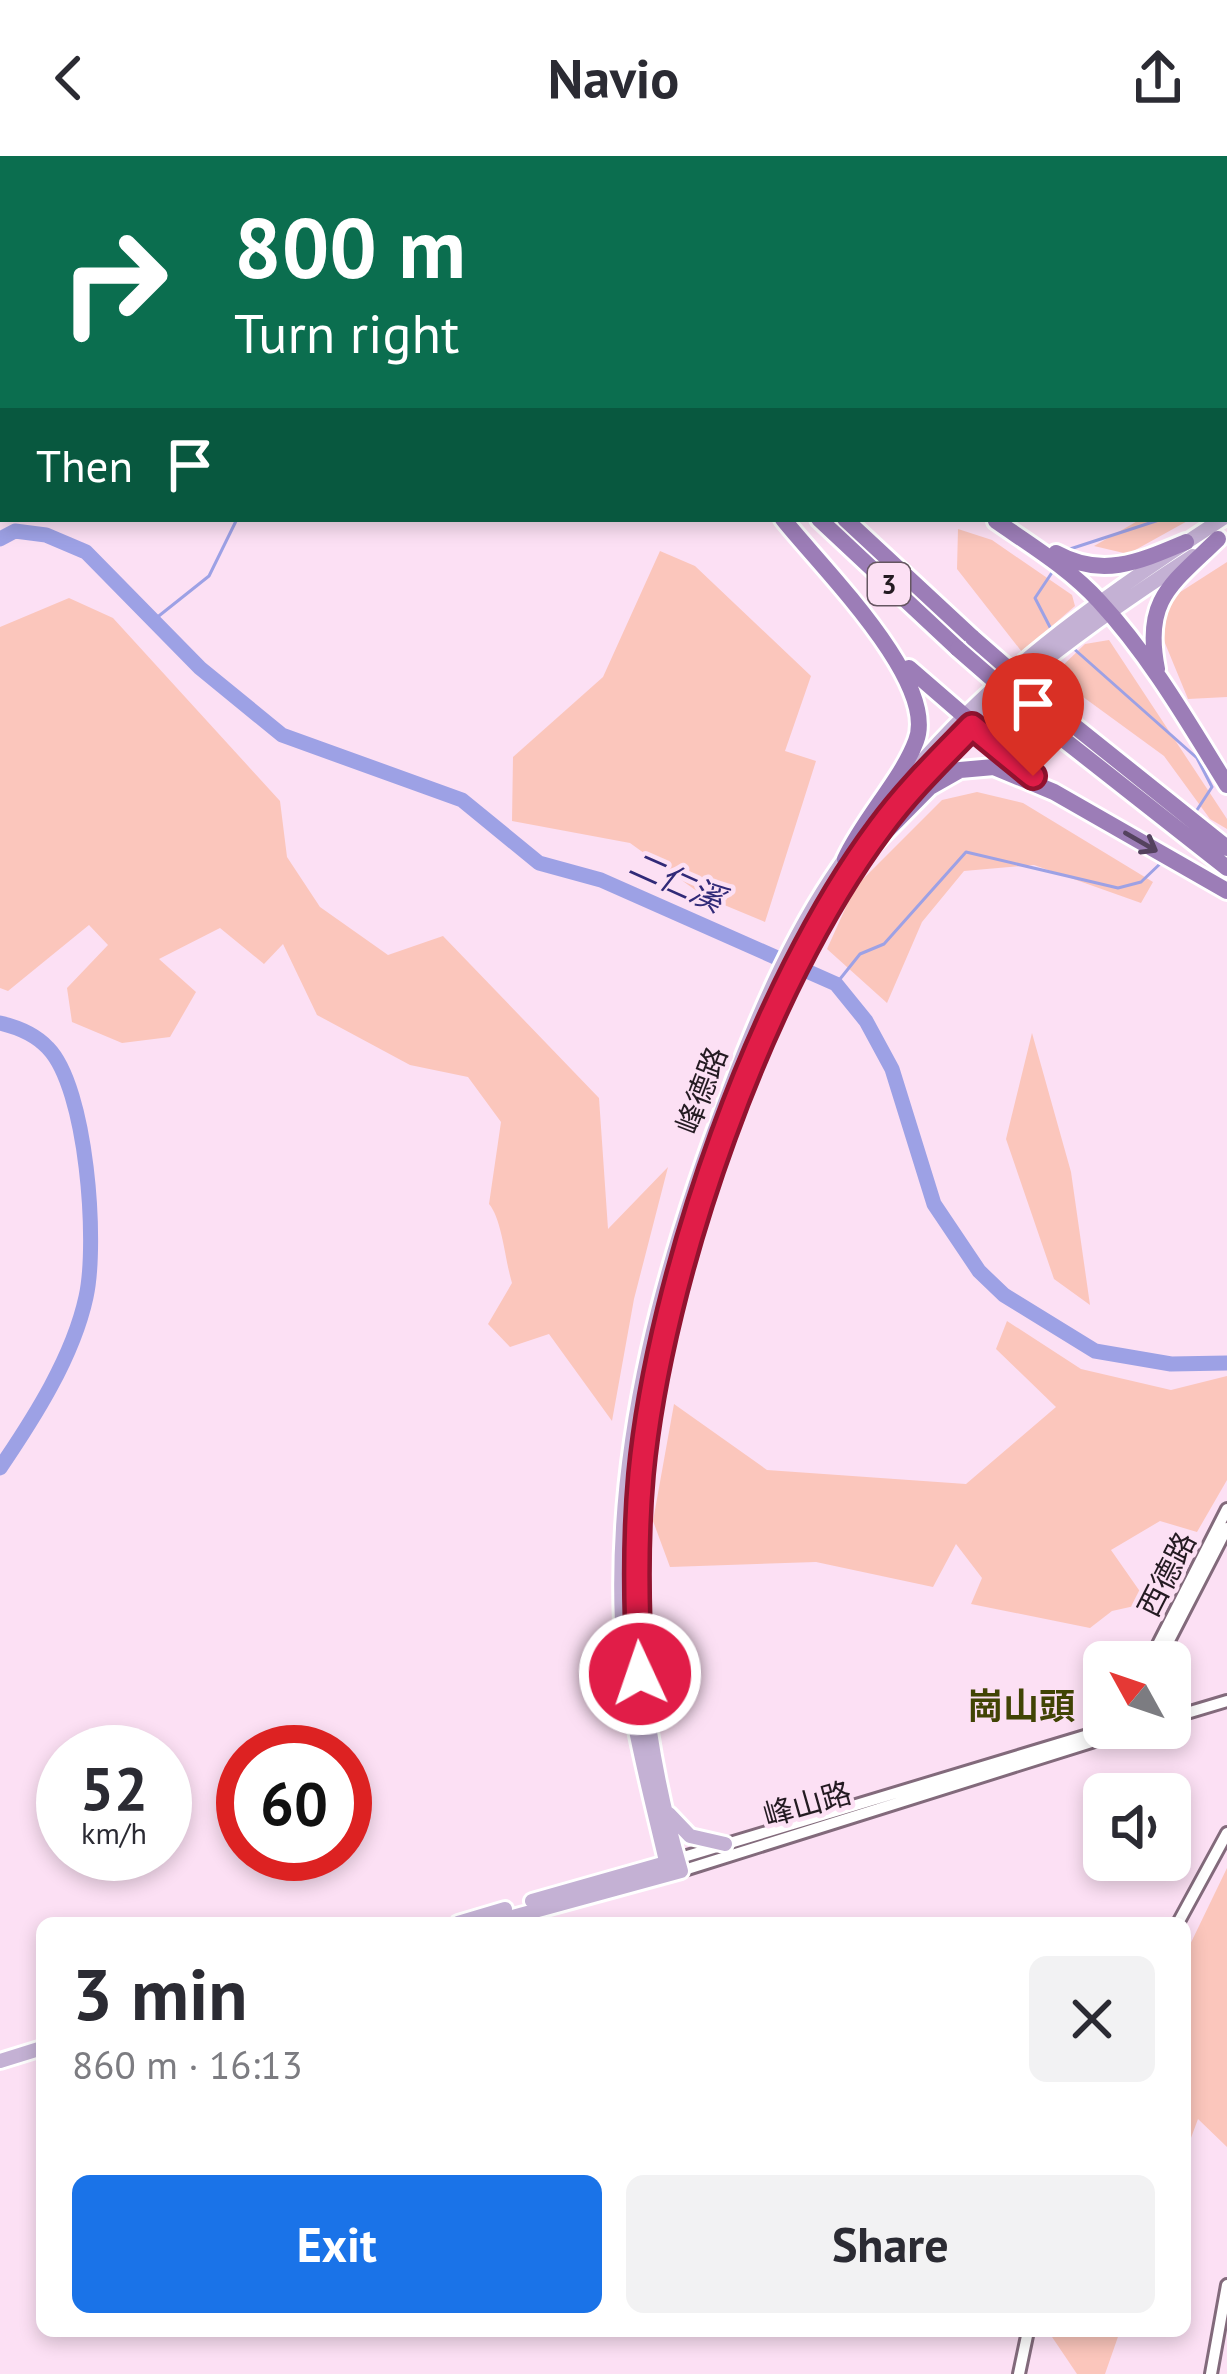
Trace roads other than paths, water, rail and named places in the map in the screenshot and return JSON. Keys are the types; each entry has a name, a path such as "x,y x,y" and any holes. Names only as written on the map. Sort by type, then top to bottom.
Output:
{"highway":[{"path":"784,522 894,654 966,722 1054,792"},
{"name":"3","path":"823,522 1227,868"},
{"name":"3","path":"848,522 965,643"},
{"path":"997,522 1104,606 1159,675 1227,785"},
{"path":"998,522 1070,561 1104,567 1122,567 1186,542"},
{"path":"1159,675 1152,644 1154,611 1171,584 1223,537"},
{"path":"847,866 861,824 918,736 920,704 894,654"},
{"path":"847,866 913,801 960,770 994,767 1054,792 1227,891"},
{"name":"3","path":"1132,785 1227,848"}],"main road":[{"name":"峰德路","path":"673,1866 649,1749 640,1674 639,1510 663,1350 693,1210 768,996 847,866 966,722 1027,666 1216,522"},
{"name":"峰德路","path":"1104,606 1223,537"},
{"path":"633,1871 654,1848 660,1812 690,1836 725,1844"},
{"name":"峰山路","path":"478,1917 633,1871 673,1866"},
{"name":"峰山路","path":"510,1917 673,1866"},
{"path":"0,2061 36,2050"},
{"path":"0,2070 36,2060"}],"street":[{"name":"西德路","path":"1163,1641 1227,1509"},
{"name":"西德路","path":"1165,1641 1227,1528"},
{"path":"1191,1712 1227,1701"},
{"name":"峰山路","path":"673,1866 725,1844 1083,1737"},
{"name":"峰山路","path":"673,1866 1083,1738"},
{"path":"1181,1917 1227,1833"},
{"path":"1211,2374 1227,2285"},
{"path":"1019,2374 1027,2337"}],"waterway":[{"path":"155,619 209,576 236,522"},
{"path":"1067,550 1153,522"},
{"name":"二仁溪","path":"0,539 15,531 46,535 86,552 200,668 282,735 462,800 539,863 601,880 836,984 866,1021 892,1069 934,1204 979,1271 1004,1295 1095,1351 1171,1364 1227,1363"},
{"path":"1052,631 1035,598 1055,568"},
{"path":"1073,648 1197,758 1212,787 1195,813"},
{"path":"836,984 860,954 884,944 966,852 1118,888 1141,882 1163,861"},
{"name":"二仁溪","path":"0,1023 38,1039 61,1068 80,1130 91,1241 86,1297 72,1342 39,1408 0,1468"}],"district":[{"name":"崗山頭","path":"1021,1705"}]}
